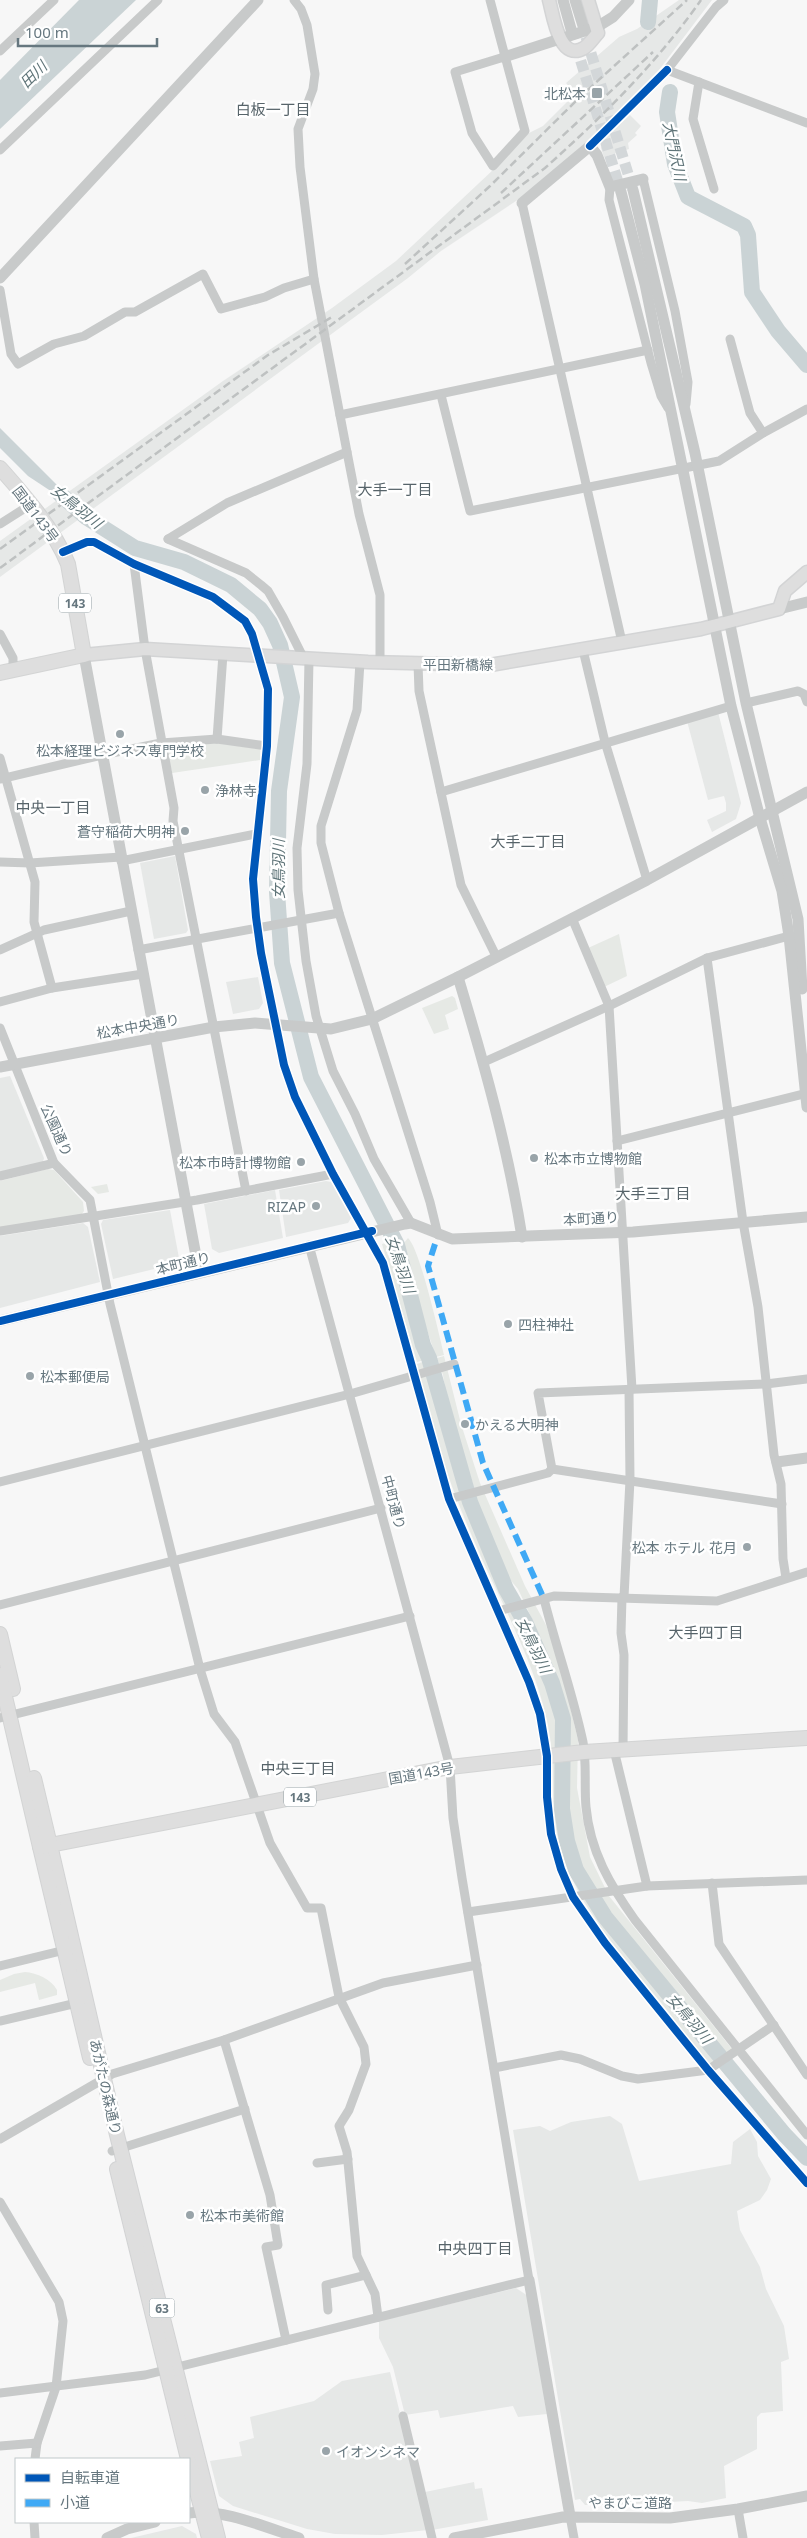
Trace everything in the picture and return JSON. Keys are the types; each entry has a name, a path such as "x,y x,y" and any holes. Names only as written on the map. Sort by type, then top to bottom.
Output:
{"main road":[{"path":"549,0 559,39 565,46 573,50 583,48 598,33 588,0"},
{"name":"国道143号","path":"0,468 64,552 68,564 84,655"},
{"path":"779,609 786,591 807,572"},
{"name":"平田新橋線","path":"84,655 145,650 380,663 490,665 714,626 779,609"},
{"path":"7,671 84,655"},
{"name":"あがたの森通り","path":"0,1634 10,1715"},
{"name":"あがたの森通り","path":"0,1675 45,1846 116,2150 171,2367 190,2458"},
{"name":"国道143号","path":"45,1846 450,1767 582,1752 807,1738"},
{"name":"あがたの森通り","path":"171,2367 189,2458"},
{"name":"あがたの森通り","path":"190,2459 201,2513 218,2538"},
{"name":"あがたの森通り","path":"190,2464 209,2538"}],"street":[{"path":"0,51 54,0"},
{"path":"0,150 158,0"},
{"path":"0,278 258,0"},
{"path":"294,0 301,9 307,25 314,65 313,89 298,129 298,146 314,279 359,514 380,595 380,663"},
{"path":"490,0 504,57 525,131 493,166 472,133 454,72 504,57 559,39"},
{"path":"563,0 577,27 575,0"},
{"path":"597,27 613,17 629,0"},
{"path":"622,642 522,203 590,146 667,70 716,6 724,0"},
{"path":"667,70 807,123"},
{"path":"699,82 693,119 714,189"},
{"path":"590,146 598,155 610,187 609,200 648,350 662,396 672,413"},
{"path":"610,187 643,179 660,242 680,335 688,382 685,411"},
{"path":"633,190 685,411 746,703 772,811 803,917 807,1037"},
{"path":"621,192 645,284 731,706 760,818 782,891 789,936 807,1107"},
{"path":"0,290 11,354 14,361 18,364 54,344 84,336 125,312 135,312 203,274 221,309 265,297 284,288 314,279"},
{"path":"730,339 750,413 763,433"},
{"path":"340,415 441,396 648,350"},
{"path":"441,396 470,511 719,461 763,433 807,410"},
{"path":"347,452 227,503 168,539 246,573 268,591 284,617 304,659 310,712 307,764 297,848 299,922 317,1029 333,1071 407,1224"},
{"path":"0,524 30,505"},
{"path":"64,552 87,542 94,542 134,564 213,597 245,621 263,657 268,689 267,746 256,834 253,878 279,1025 284,1065 295,1097 333,1174 370,1232 383,1263 418,1375 452,1498 501,1611 529,1682 540,1714 549,1756 547,1797 551,1834 561,1869 605,1943 807,2183"},
{"path":"134,564 145,650 174,808 173,821 246,1191"},
{"path":"779,609 807,602"},
{"path":"0,634 13,658 7,671"},
{"path":"583,650 605,742 647,880"},
{"path":"217,739 223,654"},
{"path":"84,655 200,1272"},
{"path":"360,662 356,710 321,826 322,843 339,913 438,1235"},
{"path":"418,664 419,691 461,886 496,956"},
{"path":"746,703 798,691 804,694 807,702"},
{"path":"441,792 731,706"},
{"path":"3,778 161,743 217,739 267,746"},
{"path":"0,758 3,778 35,882 34,922 52,988"},
{"name":"松本中央通り","path":"0,1067 214,1027 255,1023 331,1029 372,1018 458,977 647,880 807,792"},
{"path":"0,862 30,863 121,859 256,834"},
{"path":"0,950 38,933 131,911"},
{"path":"138,950 196,938 299,922 339,913"},
{"path":"572,918 609,1006 630,1389 630,1480 621,1633 624,1655 619,1749 647,1886"},
{"path":"484,1062 609,1006 707,958 789,936"},
{"path":"707,958 743,1222 758,1307 774,1455 777,1462 782,1504 783,1559 786,1578"},
{"path":"0,1002 52,988 143,974"},
{"path":"458,977 484,1062 512,1177 522,1237"},
{"name":"公園通り","path":"0,1028 54,1163 90,1200 110,1294 110,1304 200,1669 214,1714 235,1742 270,1843 307,1908 320,1908 339,1998"},
{"path":"617,1141 725,1115 729,1111 806,1093"},
{"path":"0,1176 54,1163"},
{"path":"0,1231 186,1202 333,1174"},
{"name":"本町通り","path":"0,1321 309,1245 407,1224 452,1239 621,1232 807,1217"},
{"name":"中町通り","path":"309,1245 450,1767 453,1818 529,2280"},
{"path":"0,1482 350,1394 451,1365"},
{"path":"552,1469 538,1393 766,1384 807,1379"},
{"path":"777,1462 807,1458"},
{"path":"452,1498 548,1473 552,1469"},
{"path":"552,1469 782,1504"},
{"path":"0,1605 381,1508"},
{"path":"501,1611 554,1596 717,1601 735,1597 807,1572"},
{"path":"540,1600 578,1716 585,1801 590,1833 612,1892 807,2135"},
{"path":"10,1715 410,1616"},
{"path":"468,1912 647,1886 807,1880"},
{"path":"712,1883 719,1944 807,2075"},
{"path":"0,1966 69,1949"},
{"path":"0,2139 100,2081 224,2040 339,1998 403,1978 477,1965"},
{"path":"339,1998 364,2047 366,2064 350,2110 339,2126 348,2159 356,2250 375,2294 378,2317"},
{"path":"0,2021 81,2001"},
{"path":"494,2068 561,2055 580,2059 622,2076 638,2079 710,2069 774,2025"},
{"path":"224,2040 270,2195 278,2244 266,2247 286,2340"},
{"path":"116,2150 245,2109"},
{"path":"317,2163 348,2159"},
{"path":"0,2202 59,2302 63,2321 56,2387 37,2443 35,2458"},
{"path":"328,2310 326,2285 366,2275"},
{"path":"0,2393 145,2375 171,2367 529,2280 574,2538"},
{"path":"403,2416 432,2538"},
{"path":"0,2446 37,2443"},
{"name":"やまびこ道路","path":"454,2538 570,2516 670,2518 738,2509 807,2496"},
{"path":"738,2509 743,2538"},
{"path":"201,2513 299,2538"},
{"path":"34,2523 35,2538"},
{"path":"107,2538 127,2529 151,2523"}],"shaded area":[{"path":"679,0 712,0 659,70 625,106 572,155 519,199 441,251 408,278 0,577 0,541 223,381 332,308 396,261 494,169 529,133 543,126 575,94 566,83 619,37 637,29"},
{"path":"630,115 641,126 635,133 637,135 628,143 629,149 604,157 601,148 603,140"},
{"path":"718,712 741,803 736,819 712,832 707,820 726,811 726,803 724,796 708,800 687,721"},
{"path":"217,743 260,749 260,760 172,773 167,752 169,747"},
{"path":"175,856 188,930 186,933 154,939 140,863"},
{"path":"619,934 627,976 604,987 588,948"},
{"path":"258,977 263,1003 259,1009 233,1014 226,982"},
{"path":"452,996 455,998 458,1009 445,1015 449,1029 434,1034 422,1008"},
{"path":"10,1076 44,1158 43,1162 0,1173 0,1078"},
{"path":"48,1169 54,1170 83,1202 84,1211 81,1215 0,1228 0,1181"},
{"path":"326,1181 331,1182 351,1218 348,1223 286,1237 279,1190"},
{"path":"107,1184 109,1192 98,1194 91,1187"},
{"path":"275,1190 283,1238 219,1253 212,1249 204,1204"},
{"path":"170,1210 179,1258 175,1264 113,1279 101,1224 103,1220"},
{"path":"83,1223 88,1227 100,1282 0,1308 0,1236"},
{"path":"408,1238 413,1245 423,1274 444,1355 436,1357 426,1327 420,1318 404,1243"},
{"path":"389,1242 413,1328 425,1360 417,1362 382,1244"},
{"path":"444,1356 461,1424 480,1483 525,1586 546,1625 560,1664 578,1740 577,1788 590,1857 609,1896 732,2049 723,2058 590,1892 576,1862 568,1836 565,1809 570,1750 565,1704 532,1619 518,1589 506,1575 492,1548 474,1496 473,1484 448,1407 443,1375 437,1358"},
{"path":"425,1361 432,1376 467,1501 506,1595 522,1623 549,1684 559,1719 557,1745 559,1808 564,1841 574,1872 609,1924 719,2060 711,2066 597,1922 573,1881 564,1858 555,1823 551,1745 543,1703 524,1650 472,1536 444,1463 422,1389 417,1364"},
{"path":"25,1972 39,1975 47,1980 57,1990 57,1995 39,2000 35,1983 0,1992 0,1980"},
{"path":"610,2116 622,2124 639,2181 731,2164 733,2142 750,2129 757,2142 758,2156 771,2179 767,2190 760,2200 737,2211 740,2230 760,2267 766,2289 784,2326 789,2359 781,2362 783,2411 761,2413 757,2417 757,2449 724,2466 726,2498 702,2503 688,2501 615,2505 585,2505 580,2499 575,2500 513,2130 540,2126 550,2131 571,2122"},
{"path":"516,2288 528,2296 547,2414 518,2417 513,2406 440,2418 438,2410 405,2415 393,2367 379,2338 379,2321"},
{"path":"390,2372 428,2530 382,2535 335,2534 307,2529 233,2506 219,2496 210,2461 242,2456 239,2442 254,2438 250,2417 314,2401 342,2381"},
{"path":"474,2482 475,2489 482,2488 488,2520 432,2530 425,2492"},
{"path":"182,2526 196,2534 197,2538 131,2538"},
{"path":"181,2528 195,2535 196,2538 140,2538"}],"water":[{"name":"田川","path":"79,0 136,0 0,129 0,80"},
{"path":"0,428 87,515 28,476 0,448"}],"waterway":[{"name":"大門沢川","path":"648,22 650,0"},
{"name":"大門沢川","path":"670,92 667,112 675,164 688,197 744,226 748,235 752,292 778,331 807,365"},
{"name":"女鳥羽川","path":"60,494 86,517 135,548 184,562 231,585 260,609 270,623 280,645 292,697 279,791 277,892 282,963 311,1077 397,1245 423,1345 429,1358 470,1502 506,1589 525,1622 552,1683 563,1719 562,1809 567,1841 576,1870 605,1917 784,2134 807,2158"}],"tunnel":[{"path":"571,29 621,192"},
{"path":"586,37 633,190"}],"railway":[{"path":"405,264 490,186 581,96 687,0"},
{"path":"0,568 545,168 588,129 647,68 701,0"},
{"path":"501,193 653,52"},
{"path":"0,549 268,355 332,317"}],"marked path":[{"path":"435,1244 428,1266 483,1463 544,1599"}],"cycle path":[{"path":"590,146 667,70"},
{"path":"63,552 87,542 94,542 134,564 213,597 245,621 252,634 268,689 267,746 253,879 261,953 284,1065 295,1097 333,1174 383,1263 449,1499 529,1682 540,1714 547,1756 547,1797 551,1834 561,1869 573,1897 605,1943 708,2070 807,2183"},
{"path":"0,1321 372,1231"}],"place":[{"name":"北松本","path":"597,93"},
{"name":"松本経理ビジネス専門学校","path":"120,734"},
{"name":"浄林寺","path":"205,790"},
{"name":"蒼守稲荷大明神","path":"185,831"},
{"name":"松本市立博物館","path":"534,1158"},
{"name":"松本市時計博物館","path":"301,1162"},
{"name":"RIZAP","path":"316,1206"},
{"name":"四柱神社","path":"508,1324"},
{"name":"松本郵便局","path":"30,1376"},
{"name":"かえる大明神","path":"465,1424"},
{"name":"松本 ホテル 花月","path":"747,1547"},
{"name":"松本市美術館","path":"190,2215"},
{"name":"イオンシネマ","path":"326,2451"}],"district":[{"name":"白板一丁目","path":"273,109"},
{"name":"大手一丁目","path":"395,489"},
{"name":"中央一丁目","path":"53,807"},
{"name":"大手二丁目","path":"528,841"},
{"name":"大手三丁目","path":"653,1193"},
{"name":"大手四丁目","path":"706,1632"},
{"name":"中央三丁目","path":"298,1768"},
{"name":"中央四丁目","path":"475,2248"}]}
